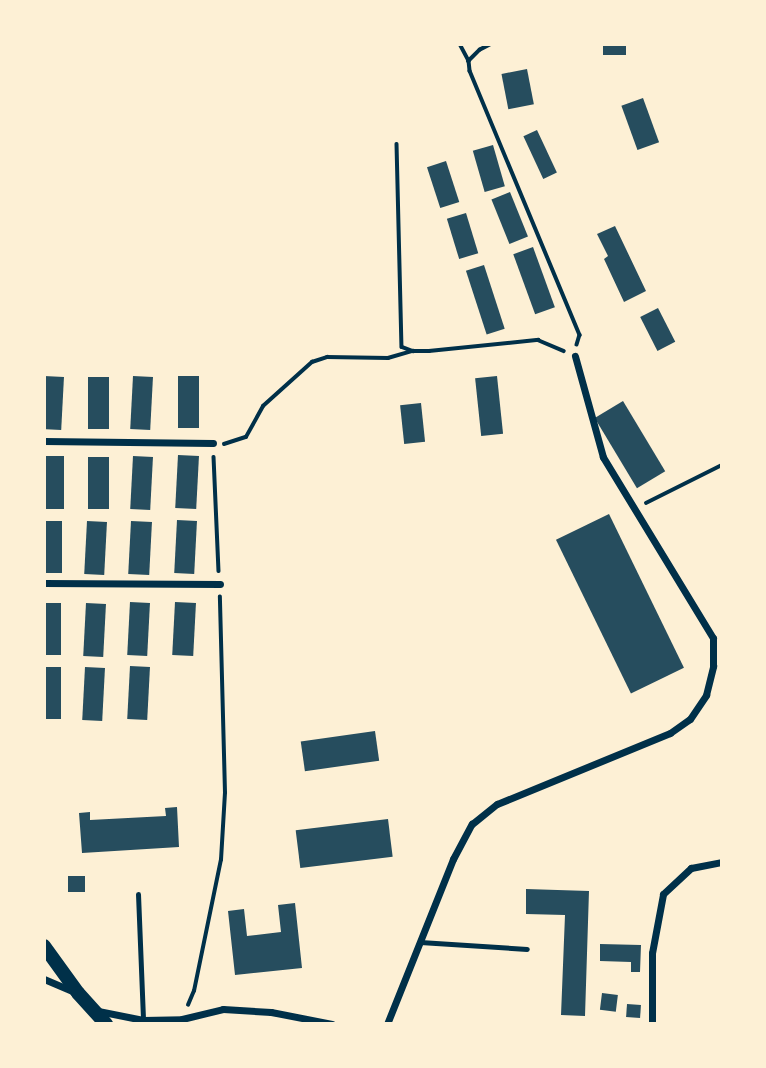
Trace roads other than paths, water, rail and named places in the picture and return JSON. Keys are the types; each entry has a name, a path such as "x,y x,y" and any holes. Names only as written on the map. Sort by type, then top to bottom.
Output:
{"main road":[{"path":"44,946 78,993 106,1024"}],"street":[{"path":"387,1024 453,859 472,824 497,804 670,733 690,719 706,695 713,666 713,638 603,457 575,356"},
{"path":"44,441 213,443"},
{"path":"44,583 220,584"},
{"path":"652,1024 652,953 663,894 691,868 722,862"},
{"path":"44,979 78,993"},
{"path":"93,1010 143,1020 181,1019 223,1009 271,1012 332,1024"}],"lane":[{"path":"138,894 143,1020"},
{"path":"420,942 527,949"}]}
